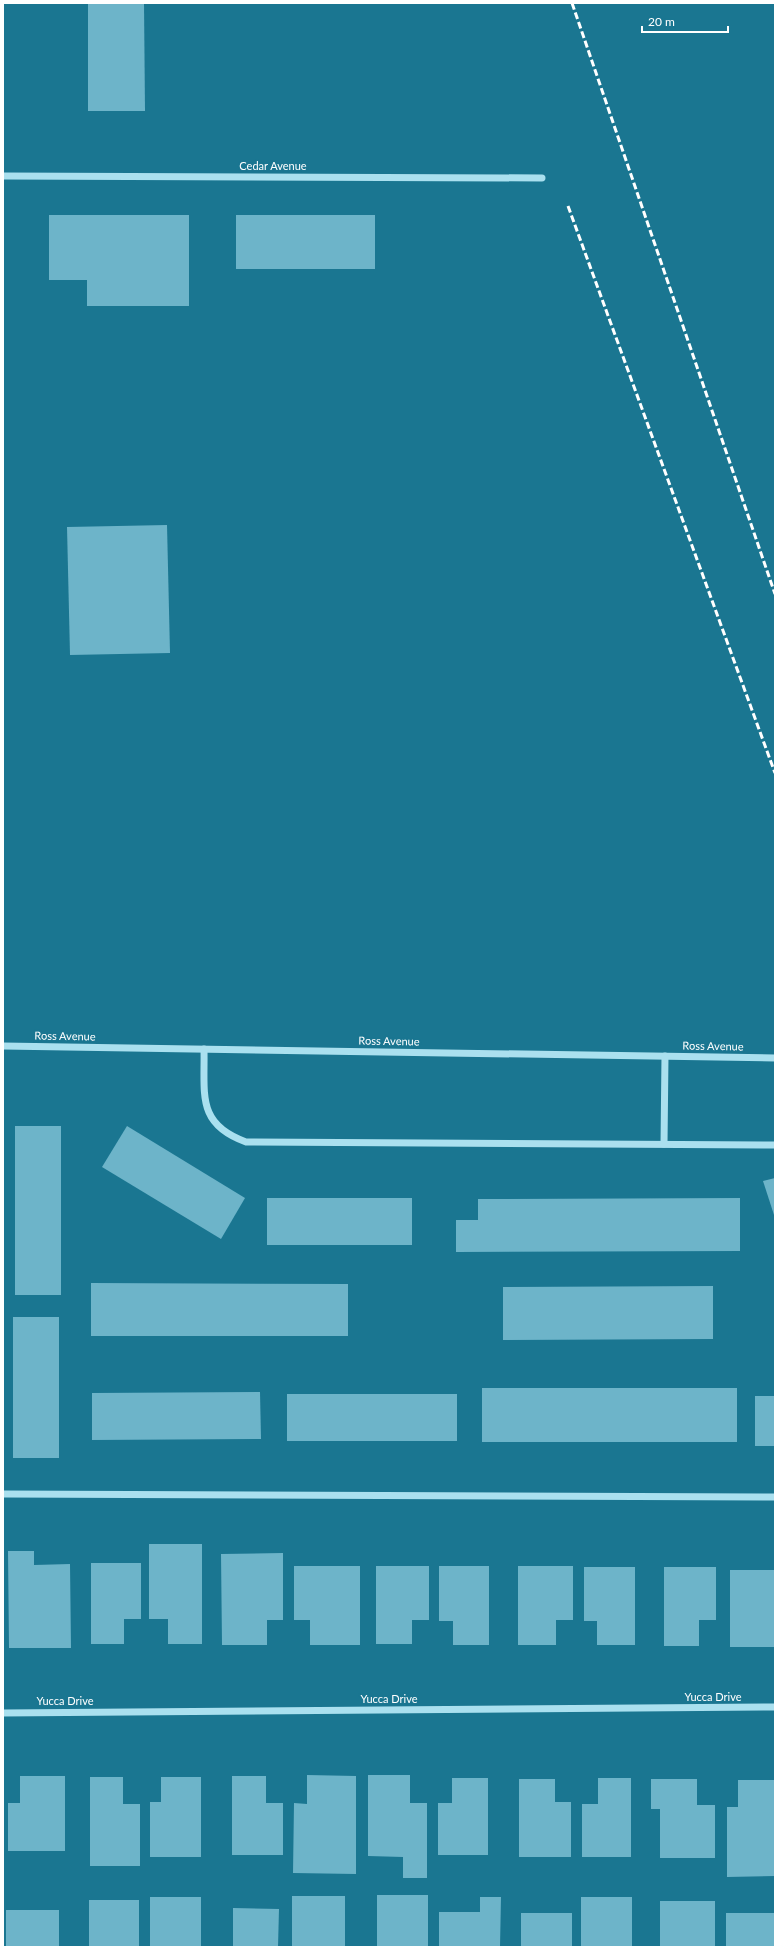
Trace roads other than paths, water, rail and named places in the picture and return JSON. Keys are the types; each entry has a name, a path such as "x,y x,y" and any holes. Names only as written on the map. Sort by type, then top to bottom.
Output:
{"street":[{"name":"Cedar Avenue","path":"3,176 542,178"},
{"name":"Ross Avenue","path":"3,1046 775,1058"},
{"path":"204,1049 207,1111 217,1127 232,1137 246,1142 775,1145"},
{"path":"664,1144 665,1056"},
{"path":"3,1494 775,1497"},
{"name":"Yucca Drive","path":"3,1713 775,1707"}],"railway":[{"path":"572,3 775,594"},
{"path":"568,206 775,773"}]}
